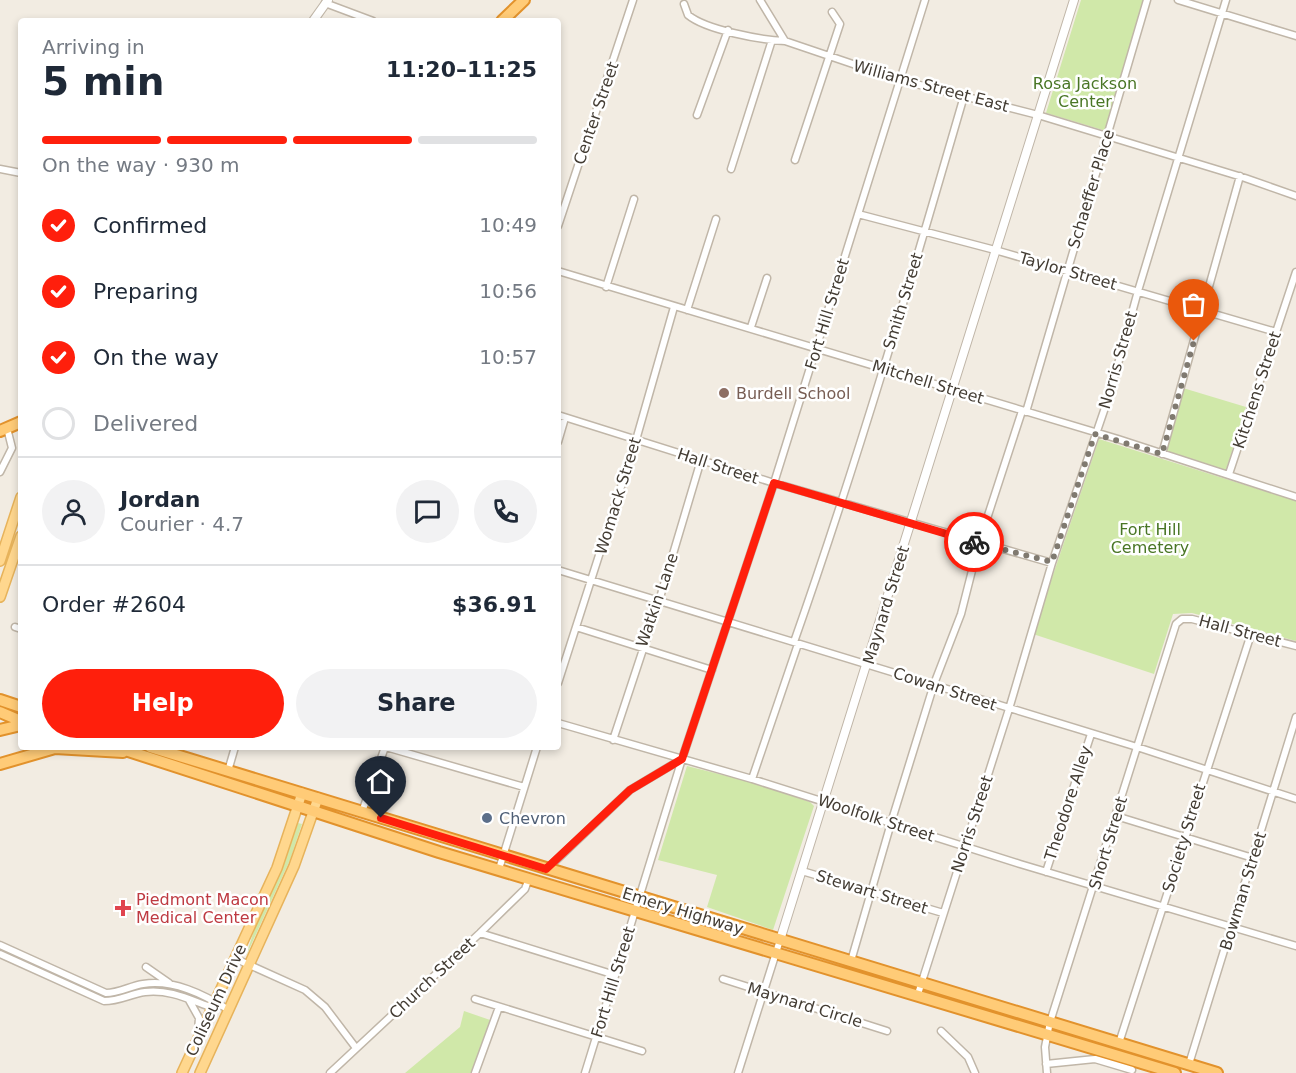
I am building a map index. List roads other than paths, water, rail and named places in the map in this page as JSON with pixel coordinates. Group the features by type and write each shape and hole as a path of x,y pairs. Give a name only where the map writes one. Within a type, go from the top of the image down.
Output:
{"highway":[{"path":"505,18 524,0"},
{"path":"3,430 18,423"},
{"path":"0,700 18,706"},
{"path":"0,712 18,720"},
{"path":"0,730 18,726"},
{"path":"0,765 49,750"},
{"path":"100,750 149,751"},
{"name":"Emery Highway","path":"149,751 302,793 640,898 918,994 1175,1073"},
{"name":"Emery Highway","path":"149,751 299,807 529,879 636,911 851,961 1217,1073"}],"main road":[{"path":"0,561 18,506"},
{"path":"0,597 18,545"},
{"name":"Coliseum Drive","path":"182,1073 277,868 302,793"},
{"name":"Coliseum Drive","path":"200,1073 294,866 318,798"}],"street":[{"name":"Center Street","path":"561,217 633,0"},
{"path":"760,0 785,41"},
{"name":"Fort Hill Street","path":"585,1073 682,759 774,483 925,0"},
{"name":"Maynard Street","path":"738,1073 1074,0"},
{"name":"Schaeffer Place","path":"851,961 870,891 934,684 961,614 979,543 1024,412 1147,0"},
{"path":"1178,0 1296,36"},
{"name":"Norris Street","path":"918,994 1009,709 1052,562 1110,393 1138,291 1226,0"},
{"path":"315,18 326,2 366,18"},
{"name":"Williams Street East","path":"684,4 690,18 729,30 785,41 900,80 1038,115 1240,176 1296,196"},
{"path":"795,160 840,24 832,12"},
{"path":"697,115 729,30"},
{"path":"732,169 772,40"},
{"name":"Smith Street","path":"752,779 883,368 964,96"},
{"path":"0,169 18,172"},
{"path":"1162,454 1240,176"},
{"path":"606,287 634,199"},
{"name":"Taylor Street","path":"858,214 1066,270 1276,332"},
{"path":"687,310 716,219"},
{"name":"Mitchell Street","path":"561,272 674,307 751,327 1229,474 1296,497"},
{"name":"Kitchens Street","path":"1229,474 1296,272"},
{"path":"751,327 767,278"},
{"name":"Womack Street","path":"561,674 636,440 674,307"},
{"name":"Hall Street","path":"561,416 911,524 1052,562"},
{"path":"561,432 565,418"},
{"path":"0,472 12,448 3,430"},
{"name":"Watkin Lane","path":"612,740 641,648 659,601 701,460"},
{"name":"Cowan Street","path":"561,571 934,684 1296,799"},
{"name":"Hall Street","path":"1184,618 1296,646"},
{"name":"Short Street","path":"1047,1073 1046,1034 1174,628 1184,618"},
{"path":"576,627 712,670"},
{"name":"Society Street","path":"1119,1043 1251,634"},
{"name":"Bowman Street","path":"1189,1064 1296,717"},
{"name":"Woolfolk Street","path":"561,724 752,779 1163,908 1296,946"},
{"name":"Theodore Alley","path":"1046,872 1091,734"},
{"path":"228,771 234,750"},
{"path":"362,812 385,750"},
{"path":"396,750 524,787"},
{"path":"499,869 536,750"},
{"path":"546,869 624,795 682,759"},
{"path":"658,776 667,775 676,779"},
{"path":"1116,816 1253,858"},
{"name":"Stewart Street","path":"802,871 943,913"},
{"name":"Church Street","path":"330,1073 480,933 525,889 529,879"},
{"path":"480,933 615,975"},
{"path":"0,945 106,993 114,993 141,984 169,984"},
{"path":"0,954 104,1001 115,1001 143,992 168,992 229,1010"},
{"path":"234,958 305,990 324,1007 356,1048"},
{"path":"146,967 169,984 213,1005"},
{"name":"Maynard Circle","path":"723,979 887,1030"},
{"path":"189,999 199,1018 197,1040"},
{"path":"475,999 642,1051"},
{"path":"475,1073 499,1007"},
{"path":"941,1031 968,1057 975,1073"},
{"path":"1046,1064 1095,1059 1132,1070"}],"place":[{"name":"Burdell School","path":"724,393"},
{"name":"Chevron","path":"487,818"},
{"name":"Piedmont Macon Medical Center","path":"123,908"}],"park label":[{"name":"Rosa Jackson Center","path":"1085,92"},
{"name":"Fort Hill Cemetery","path":"1150,538"}]}
